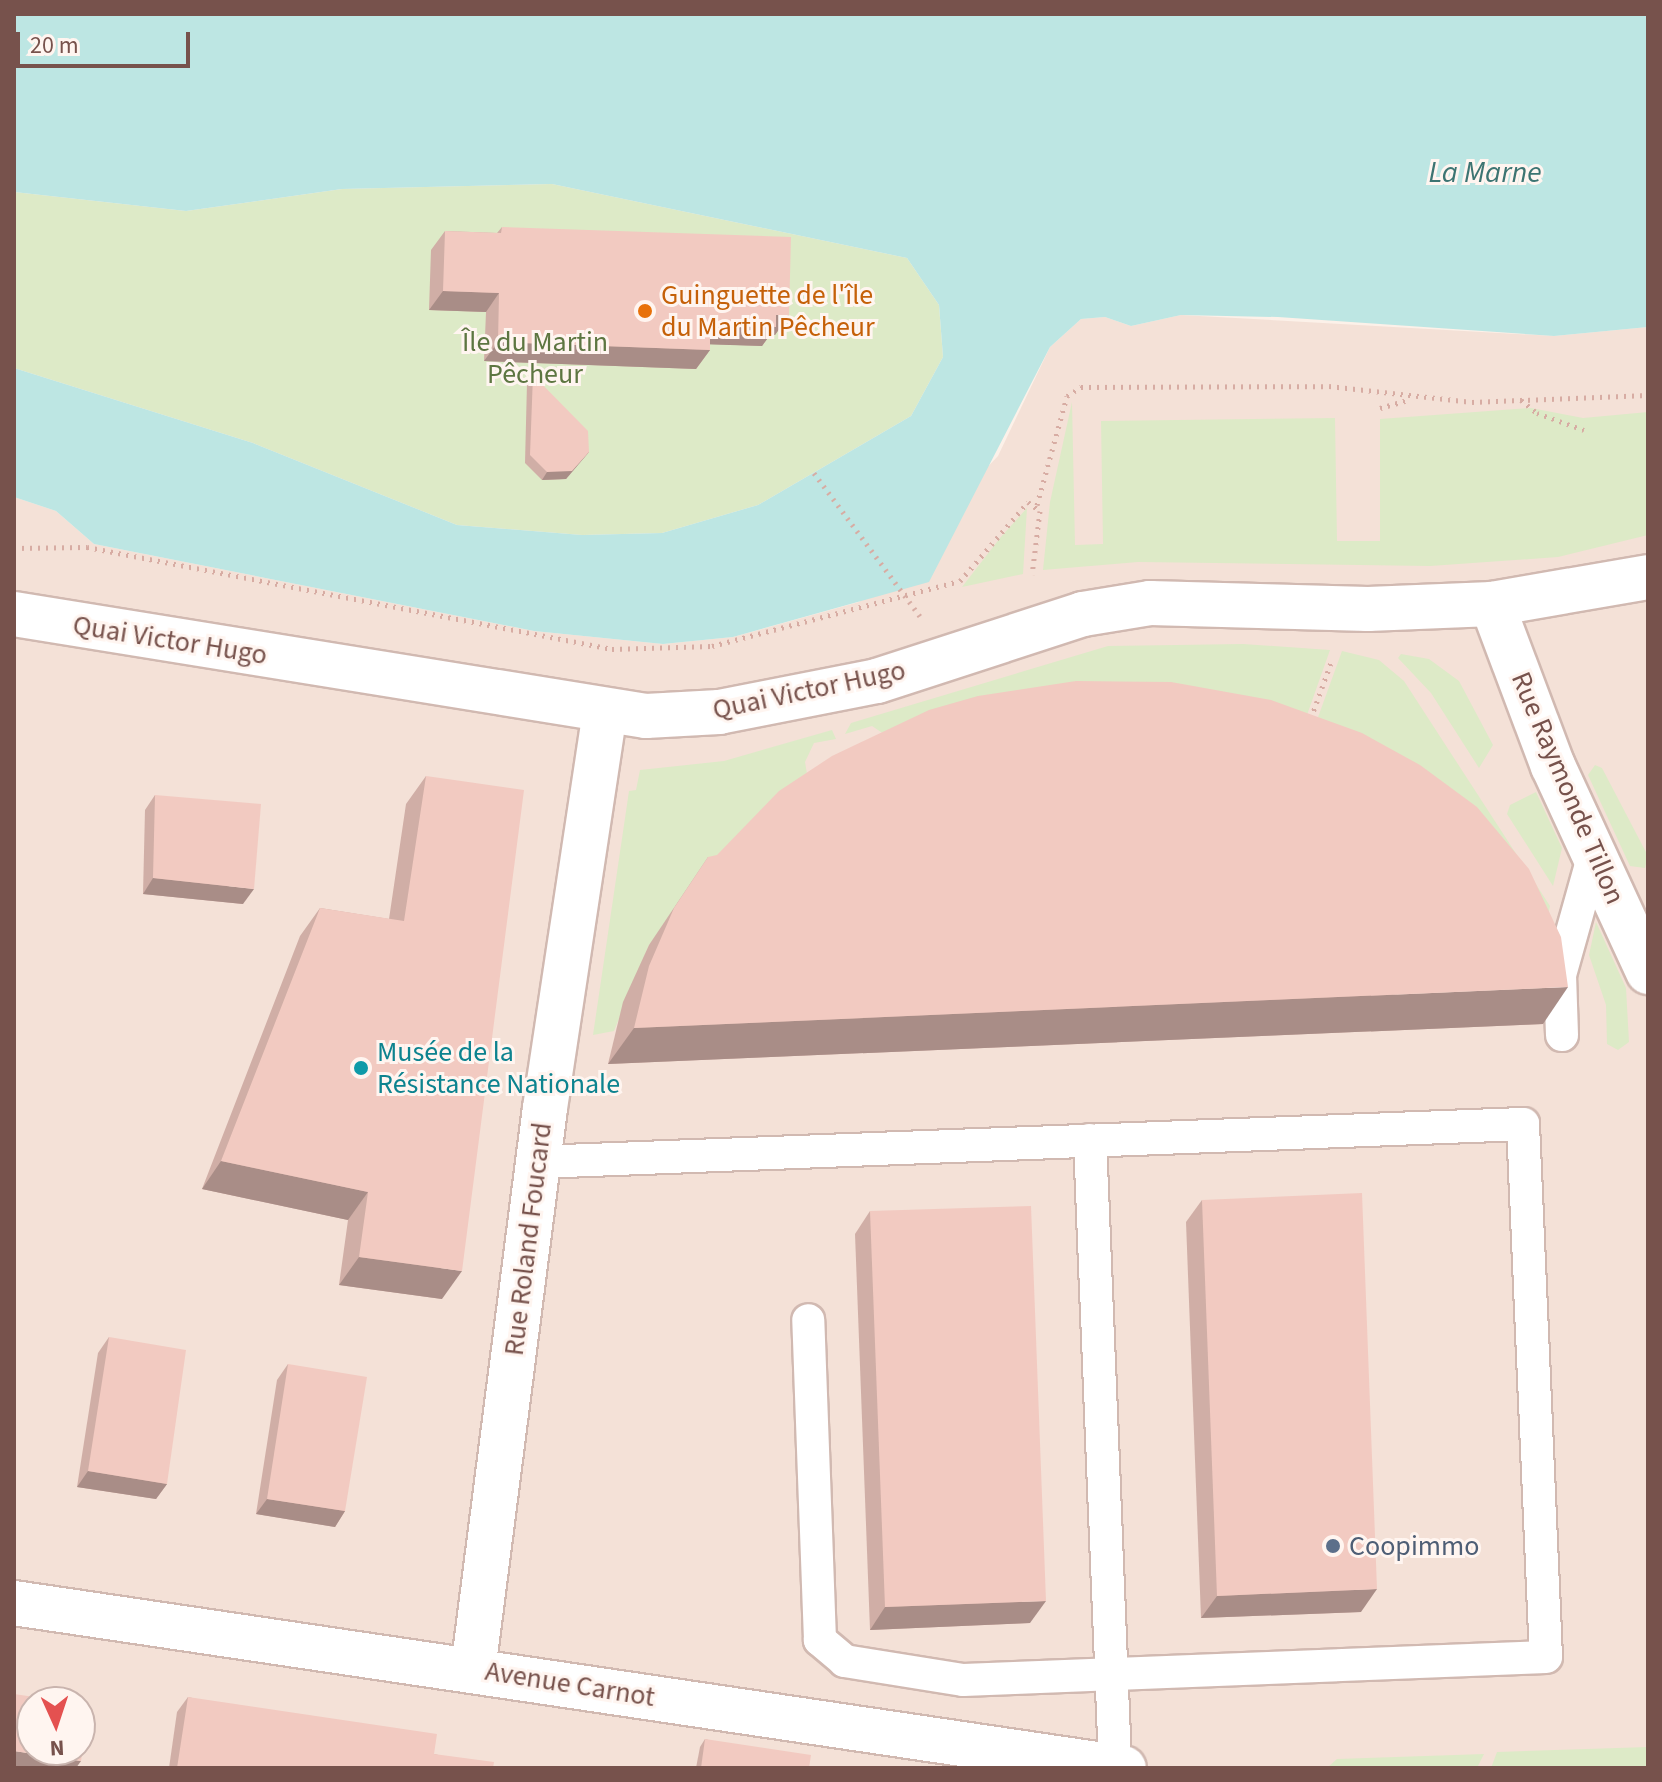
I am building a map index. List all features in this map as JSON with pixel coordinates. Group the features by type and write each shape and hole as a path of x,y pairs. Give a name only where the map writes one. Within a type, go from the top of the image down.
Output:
{"street":[{"name":"Quai Victor Hugo","path":"14,614 605,713 719,712 877,681 1083,614 1150,603 1368,609 1492,604 1648,577"},
{"name":"Rue Raymonde Tillon","path":"1492,604 1553,766 1648,972"},
{"name":"Rue Roland Foucard","path":"473,1670 538,1162 605,713"},
{"name":"Avenue Carnot","path":"14,1603 1120,1766"}],"lane":[{"path":"1562,1035 1560,975 1594,854"},
{"path":"538,1162 1523,1124 1546,1657 963,1680 845,1661 820,1640 808,1320"},
{"path":"1090,1140 1112,1676 1120,1766"}],"path":[{"path":"1030,588 1039,527 1037,505 1067,396 1081,387 1329,386 1412,399 1648,395"},
{"path":"1380,408 1412,399"},
{"path":"1520,399 1537,413 1584,430"},
{"path":"814,473 922,619"},
{"path":"14,548 87,547 572,643 668,650 767,635 960,581 1022,505 1037,505"},
{"path":"908,624 936,615"},
{"path":"1307,729 1335,653"}],"shaded area":[{"path":"1181,315 1554,336 1648,327 1648,1768 14,1768 14,497 56,511 94,544 534,631 663,644 733,637 859,602 998,456 1050,347 1081,319 1105,317 1131,326"}],"green space":[{"name":"Île du Martin Pêcheur","path":"552,184 907,258 939,305 943,357 911,416 758,505 662,533 582,535 457,525 253,443 14,368 14,192 186,211 342,189"},
{"path":"1072,402 1075,545 1103,544 1101,421 1335,418 1337,541 1380,541 1380,419 1531,408 1583,418 1648,412 1648,535 1558,557 1430,566 1138,562 1043,570 1050,502"},
{"path":"1027,508 1023,574 962,587 1000,538"},
{"path":"1243,644 1330,650 1307,715 893,740 872,726 845,734 851,723 1108,646"},
{"path":"1342,651 1379,660 1404,681 1550,906 1535,974 1317,720"},
{"path":"1401,654 1429,659 1459,681 1493,745 1479,768 1431,693 1398,658"},
{"path":"832,730 836,739 814,743 805,762 807,774 649,945 614,1031 593,1035 629,791 636,790 640,770 724,761"},
{"path":"1595,765 1602,768 1648,856 1645,868 1630,866 1588,775"},
{"path":"1536,792 1562,848 1553,886 1507,814 1510,805"},
{"path":"1596,922 1626,988 1629,1042 1618,1050 1607,1044 1606,1005 1589,955"},
{"path":"1648,1747 1648,1768 1491,1768 1497,1752"},
{"path":"1484,1754 1477,1768 1328,1767 1337,1759"}],"water":[{"name":"La Marne","path":"14,14 1648,14 1648,327 1554,336 1278,317 1181,315 1131,326 1105,317 1081,319 1050,347 929,582 733,637 663,644 534,631 94,544 56,511 14,497 14,368 253,443 457,525 582,535 662,533 758,505 911,416 943,357 939,305 907,258 552,184 342,189 186,211 14,192"}],"building":[{"path":"502,227 791,237 789,315 776,315 776,327 710,324 710,350 498,342 499,293 443,291 445,231 501,233"},
{"path":"533,375 588,431 589,452 572,471 547,472 530,455"},
{"path":"1076,681 1171,682 1271,700 1362,733 1420,765 1477,807 1529,869 1561,937 1568,987 634,1028 649,966 674,908 708,857 717,855 779,791 832,756 929,710 978,696"},
{"name":"Musée de la Résistance Nationale","path":"426,776 524,790 462,1271 359,1257 368,1192 221,1161 320,908 404,921"},
{"path":"155,795 261,804 254,889 153,878"},
{"path":"1362,1193 1377,1589 1217,1596 1202,1200"},
{"path":"1031,1206 1046,1601 885,1607 870,1211"},
{"path":"109,1337 186,1350 167,1484 88,1471"},
{"path":"288,1364 367,1377 345,1511 267,1499"},
{"path":"14,1694 16,1751 14,1751"},
{"path":"188,1697 437,1734 434,1754 494,1762 493,1768 177,1768"},
{"path":"705,1739 811,1755 809,1768 701,1768"}],"place":[{"name":"Guinguette de l'île du Martin Pêcheur","path":"645,311"},
{"name":"Musée de la Résistance Nationale","path":"361,1068"},
{"name":"Coopimmo","path":"1333,1546"}]}
